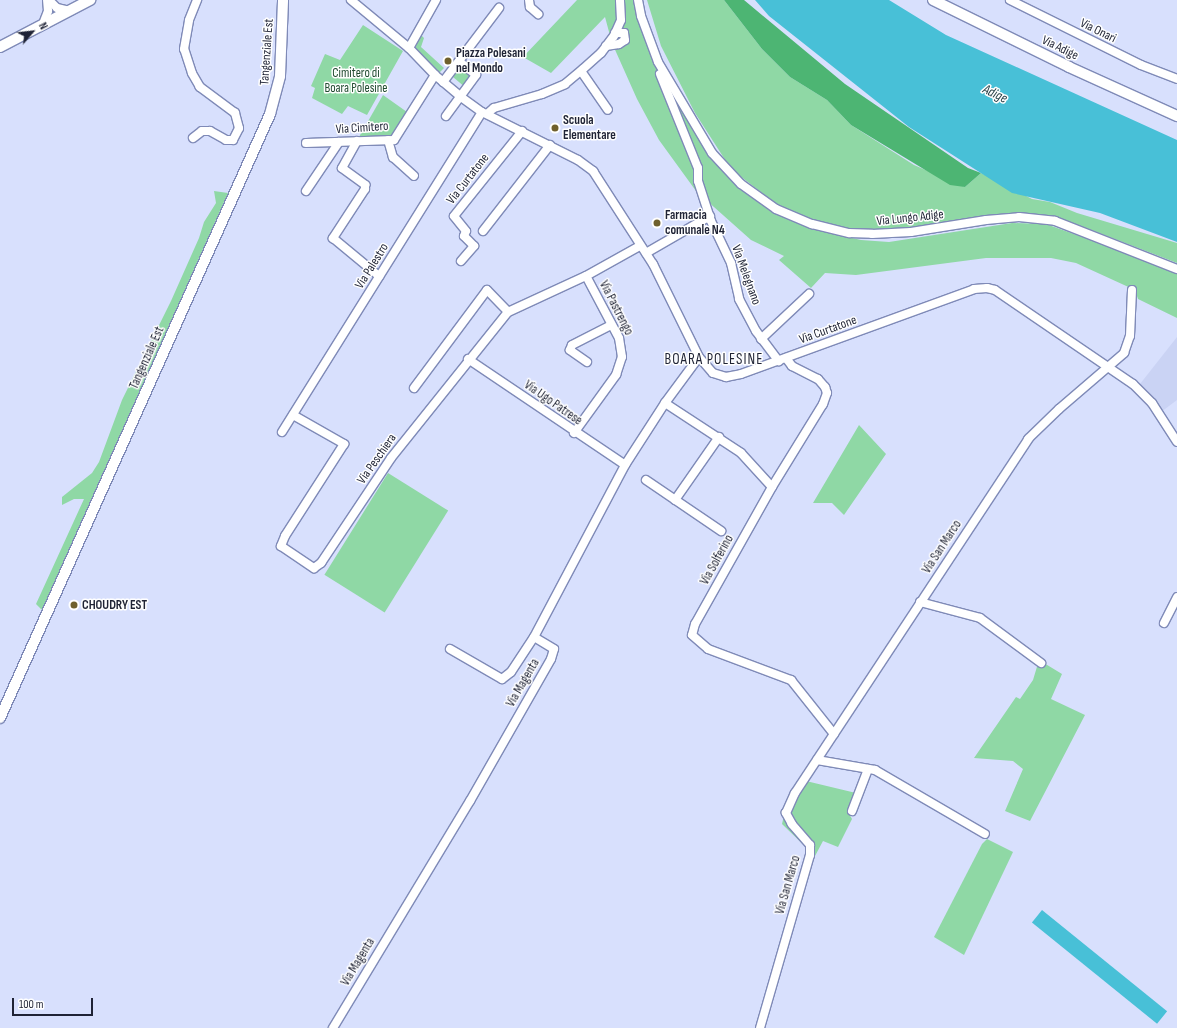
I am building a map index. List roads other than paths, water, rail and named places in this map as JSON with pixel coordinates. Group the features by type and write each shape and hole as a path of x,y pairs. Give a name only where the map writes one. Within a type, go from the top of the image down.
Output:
{"main road":[{"path":"0,47 90,0"},
{"name":"Tangenziale Est","path":"0,718 270,114 280,76 283,0"},
{"name":"Via Adige","path":"933,0 1069,67 1177,116"}],"street":[{"path":"48,0 57,8 70,11"},
{"path":"43,24 48,11 48,0"},
{"path":"193,138 202,131 210,131 226,140 233,140 239,128 235,113 200,87 192,73 184,49 189,20 197,0"},
{"name":"Via Curtatone","path":"351,0 409,48 435,75 459,96 484,113 578,160 597,176 640,246 646,253 699,357 709,370 726,377 783,359 981,288 995,290 1110,367 1141,391 1177,442"},
{"path":"409,48 436,0"},
{"path":"529,0 530,7 538,14"},
{"path":"484,113 494,108 542,94 565,84 581,71 606,46 615,33 621,20 620,0"},
{"name":"Via Lungo Adige","path":"638,0 641,16 658,62 700,135 724,169 759,199 795,218 849,233 872,234 911,232 986,220 1036,218 1055,221 1086,231 1177,269"},
{"name":"Via Onari","path":"1010,0 1134,62 1177,79"},
{"path":"443,82 499,8"},
{"path":"606,46 619,44 624,40 624,33 615,33"},
{"path":"446,116 459,96 476,75 459,61"},
{"name":"Via Melegnano","path":"658,62 660,73 698,168 698,181 710,216 731,263 739,299 761,339 783,359"},
{"path":"581,71 608,110"},
{"name":"Via Cimitero","path":"306,143 394,140 435,75"},
{"name":"Via Palestro","path":"282,432 379,276 484,113"},
{"name":"Via Curtatone","path":"461,261 474,246 464,236 466,231 454,216 522,131"},
{"path":"388,140 393,157 414,176"},
{"path":"357,141 342,168 365,185 365,189 333,238 379,276"},
{"path":"306,191 339,142"},
{"path":"484,232 550,145"},
{"path":"646,253 710,216"},
{"name":"Via Peschiera","path":"293,415 344,444 285,536 281,546 314,568 321,563 391,458 468,359 508,312 586,276 640,246"},
{"name":"Via Pastrengo","path":"574,432 620,366 621,345 586,276"},
{"path":"414,388 486,290 508,312"},
{"name":"Via San Marco","path":"760,1028 810,855 810,845 792,824 786,813 817,760 1028,439 1059,409 1110,367 1124,353 1128,343 1132,290"},
{"path":"761,339 809,294"},
{"path":"587,362 570,350 572,345 612,325"},
{"path":"450,649 502,679 511,672 534,637 625,465 665,402 699,357"},
{"name":"Via Ugo Patrese","path":"468,359 625,465"},
{"name":"Via Solferino","path":"783,359 792,366 818,379 826,387 827,393 823,404 772,487 695,624 692,635 708,649 791,680 834,734"},
{"path":"665,402 720,437 741,453 772,487"},
{"path":"675,500 720,437"},
{"path":"646,480 721,531"},
{"path":"1164,623 1177,597"},
{"path":"920,602 980,618 1041,663"},
{"name":"Via Magenta","path":"333,1028 470,801 551,659 554,648 534,637"},
{"path":"817,760 875,770 909,788 984,834"},
{"path":"852,811 868,769"}],"water":[{"name":"Adige","path":"755,0 889,0 946,35 1177,140 1177,242 1100,213 1012,193 909,127 769,16"},
{"path":"1042,910 1167,1011 1157,1024 1032,922"}],"place":[{"name":"Piazza Polesani nel Mondo","path":"448,61"},
{"name":"Scuola Elementare","path":"555,128"},
{"name":"Farmacia comunale N4","path":"657,223"},
{"name":"CHOUDRY EST","path":"74,605"}],"district":[{"name":"BOARA POLESINE","path":"714,360"}],"park label":[{"name":"Cimitero di Boara Polesine","path":"356,82"}]}
